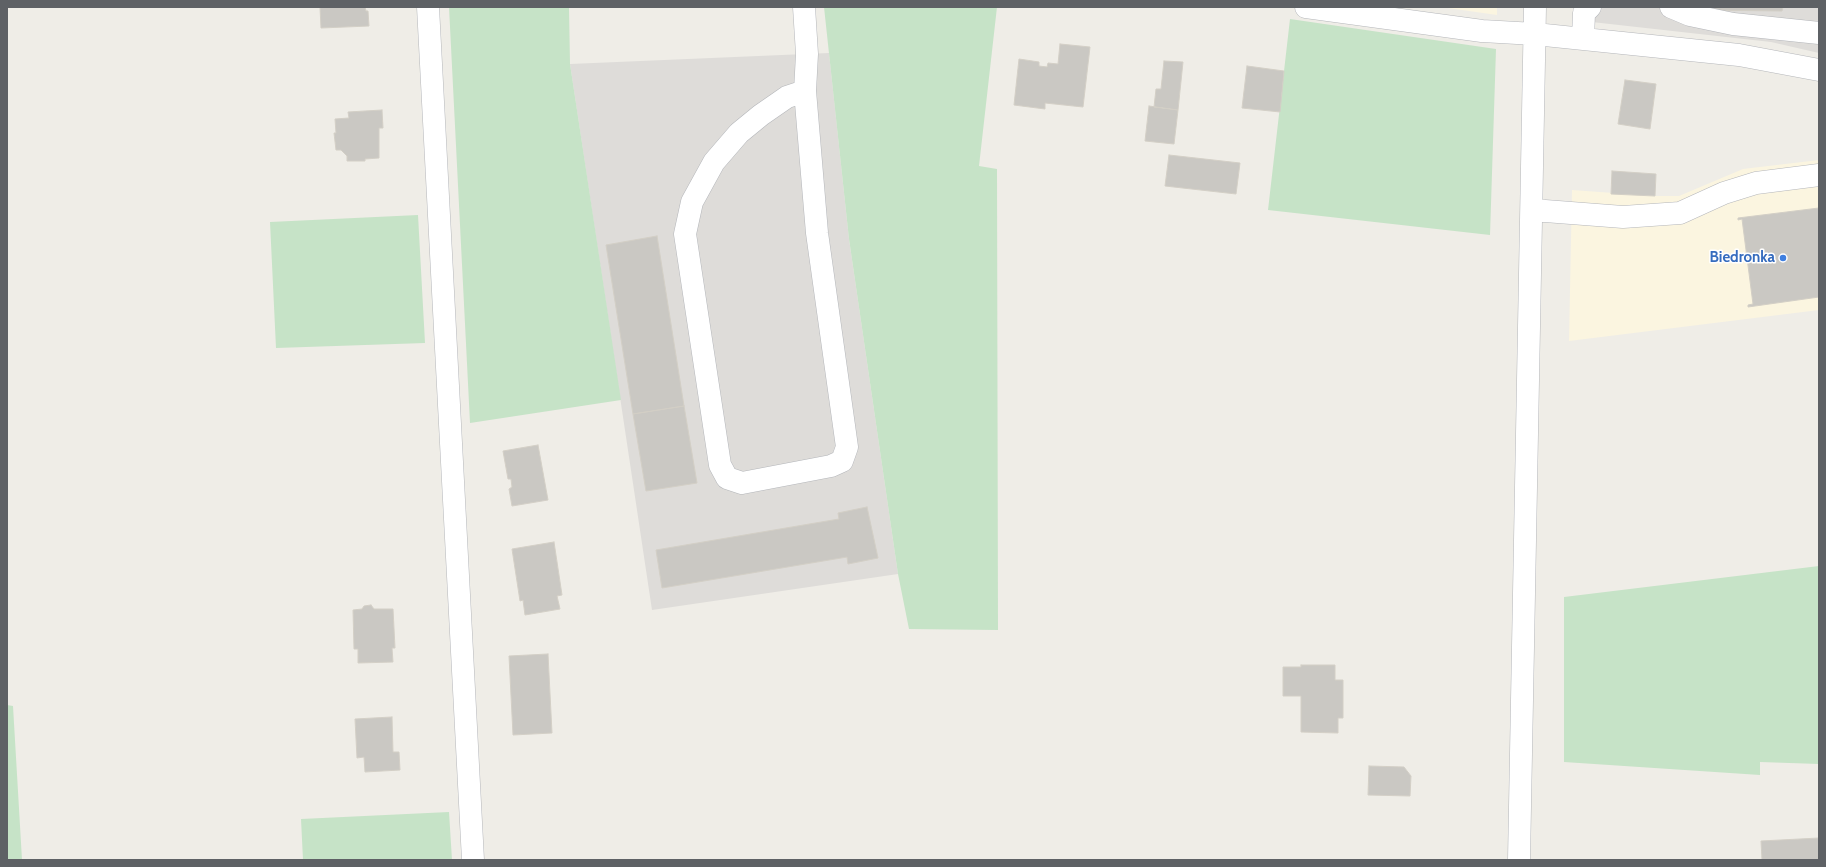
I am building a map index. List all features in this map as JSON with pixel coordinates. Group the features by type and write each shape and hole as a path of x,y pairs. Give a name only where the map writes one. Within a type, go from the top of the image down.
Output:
{"street":[{"path":"428,7 473,860"},
{"path":"804,7 807,54 805,91 817,233 847,447 842,461 831,466 742,483 727,478 720,465 685,234 692,202 714,162 739,133 761,115 787,97 805,91"},
{"path":"1306,7 1482,31 1535,34 1739,55 1819,70"},
{"path":"1519,860 1535,7"},
{"path":"1583,39 1584,13 1590,7"},
{"path":"1671,7 1690,15 1734,24 1819,33"},
{"path":"1532,210 1623,217 1680,213 1724,192 1756,183 1819,175"}],"shaded area":[{"path":"1441,7 1497,7 1497,15"},
{"path":"1574,7 1819,7 1819,53 1771,42 1574,20"},
{"path":"829,53 849,239 898,574 652,610 570,64"},
{"path":"1819,160 1819,310 1569,341 1572,190 1655,196 1679,196 1743,169"}],"green space":[{"path":"449,7 569,7 570,64 621,400 470,423"},
{"path":"824,7 997,7 979,166 997,169 998,630 909,629 898,574 849,239"},
{"path":"1290,19 1496,49 1490,235 1268,210"},
{"path":"418,215 425,343 276,348 270,222"},
{"path":"1819,566 1819,764 1760,762 1760,775 1564,762 1564,597"},
{"path":"7,705 13,706 22,860 7,860"},
{"path":"449,812 452,860 303,860 301,819"}],"building":[{"path":"320,7 365,7 366,11 368,11 369,26 321,28"},
{"path":"1700,7 1783,7 1782,11 1700,10"},
{"path":"1060,44 1090,47 1083,107 1045,103 1045,109 1014,105 1019,59 1039,62 1039,66 1047,67 1048,63 1058,64"},
{"path":"1164,61 1183,62 1178,110 1154,107 1156,89 1161,89"},
{"path":"1247,66 1284,71 1280,112 1242,108"},
{"path":"1625,80 1656,84 1650,129 1618,124"},
{"path":"1149,106 1178,110 1174,144 1145,141"},
{"path":"382,110 383,128 379,128 379,158 365,159 365,161 347,161 347,156 341,150 336,150 334,133 336,133 335,119 349,118 348,112"},
{"path":"1169,155 1240,163 1236,194 1165,186"},
{"path":"1612,171 1656,174 1655,196 1611,194"},
{"name":"Biedronka","path":"1819,208 1819,297 1748,307 1748,305 1753,304 1742,219 1738,220 1738,218"},
{"path":"657,236 684,406 633,414 606,245"},
{"path":"684,406 697,483 646,491 633,414"},
{"path":"538,445 548,500 512,506 509,489 512,487 511,479 508,479 503,451"},
{"path":"867,507 878,558 848,564 847,557 662,588 656,550 839,519 838,513"},
{"path":"554,542 562,595 557,596 560,609 525,615 523,600 520,601 512,549"},
{"path":"371,605 374,609 393,609 395,648 392,648 393,662 358,663 358,649 354,649 353,610 362,609 364,606"},
{"path":"548,654 552,733 513,735 509,656"},
{"path":"1301,665 1335,665 1335,680 1343,680 1343,718 1338,718 1338,733 1301,732 1301,696 1283,696 1283,667 1301,667"},
{"path":"392,717 393,752 399,752 400,770 365,772 364,757 357,758 355,719"},
{"path":"1369,766 1404,767 1411,776 1410,796 1368,795"},
{"path":"1819,838 1819,860 1762,860 1761,841"}],"place":[{"name":"Biedronka","path":"1783,258"}]}
